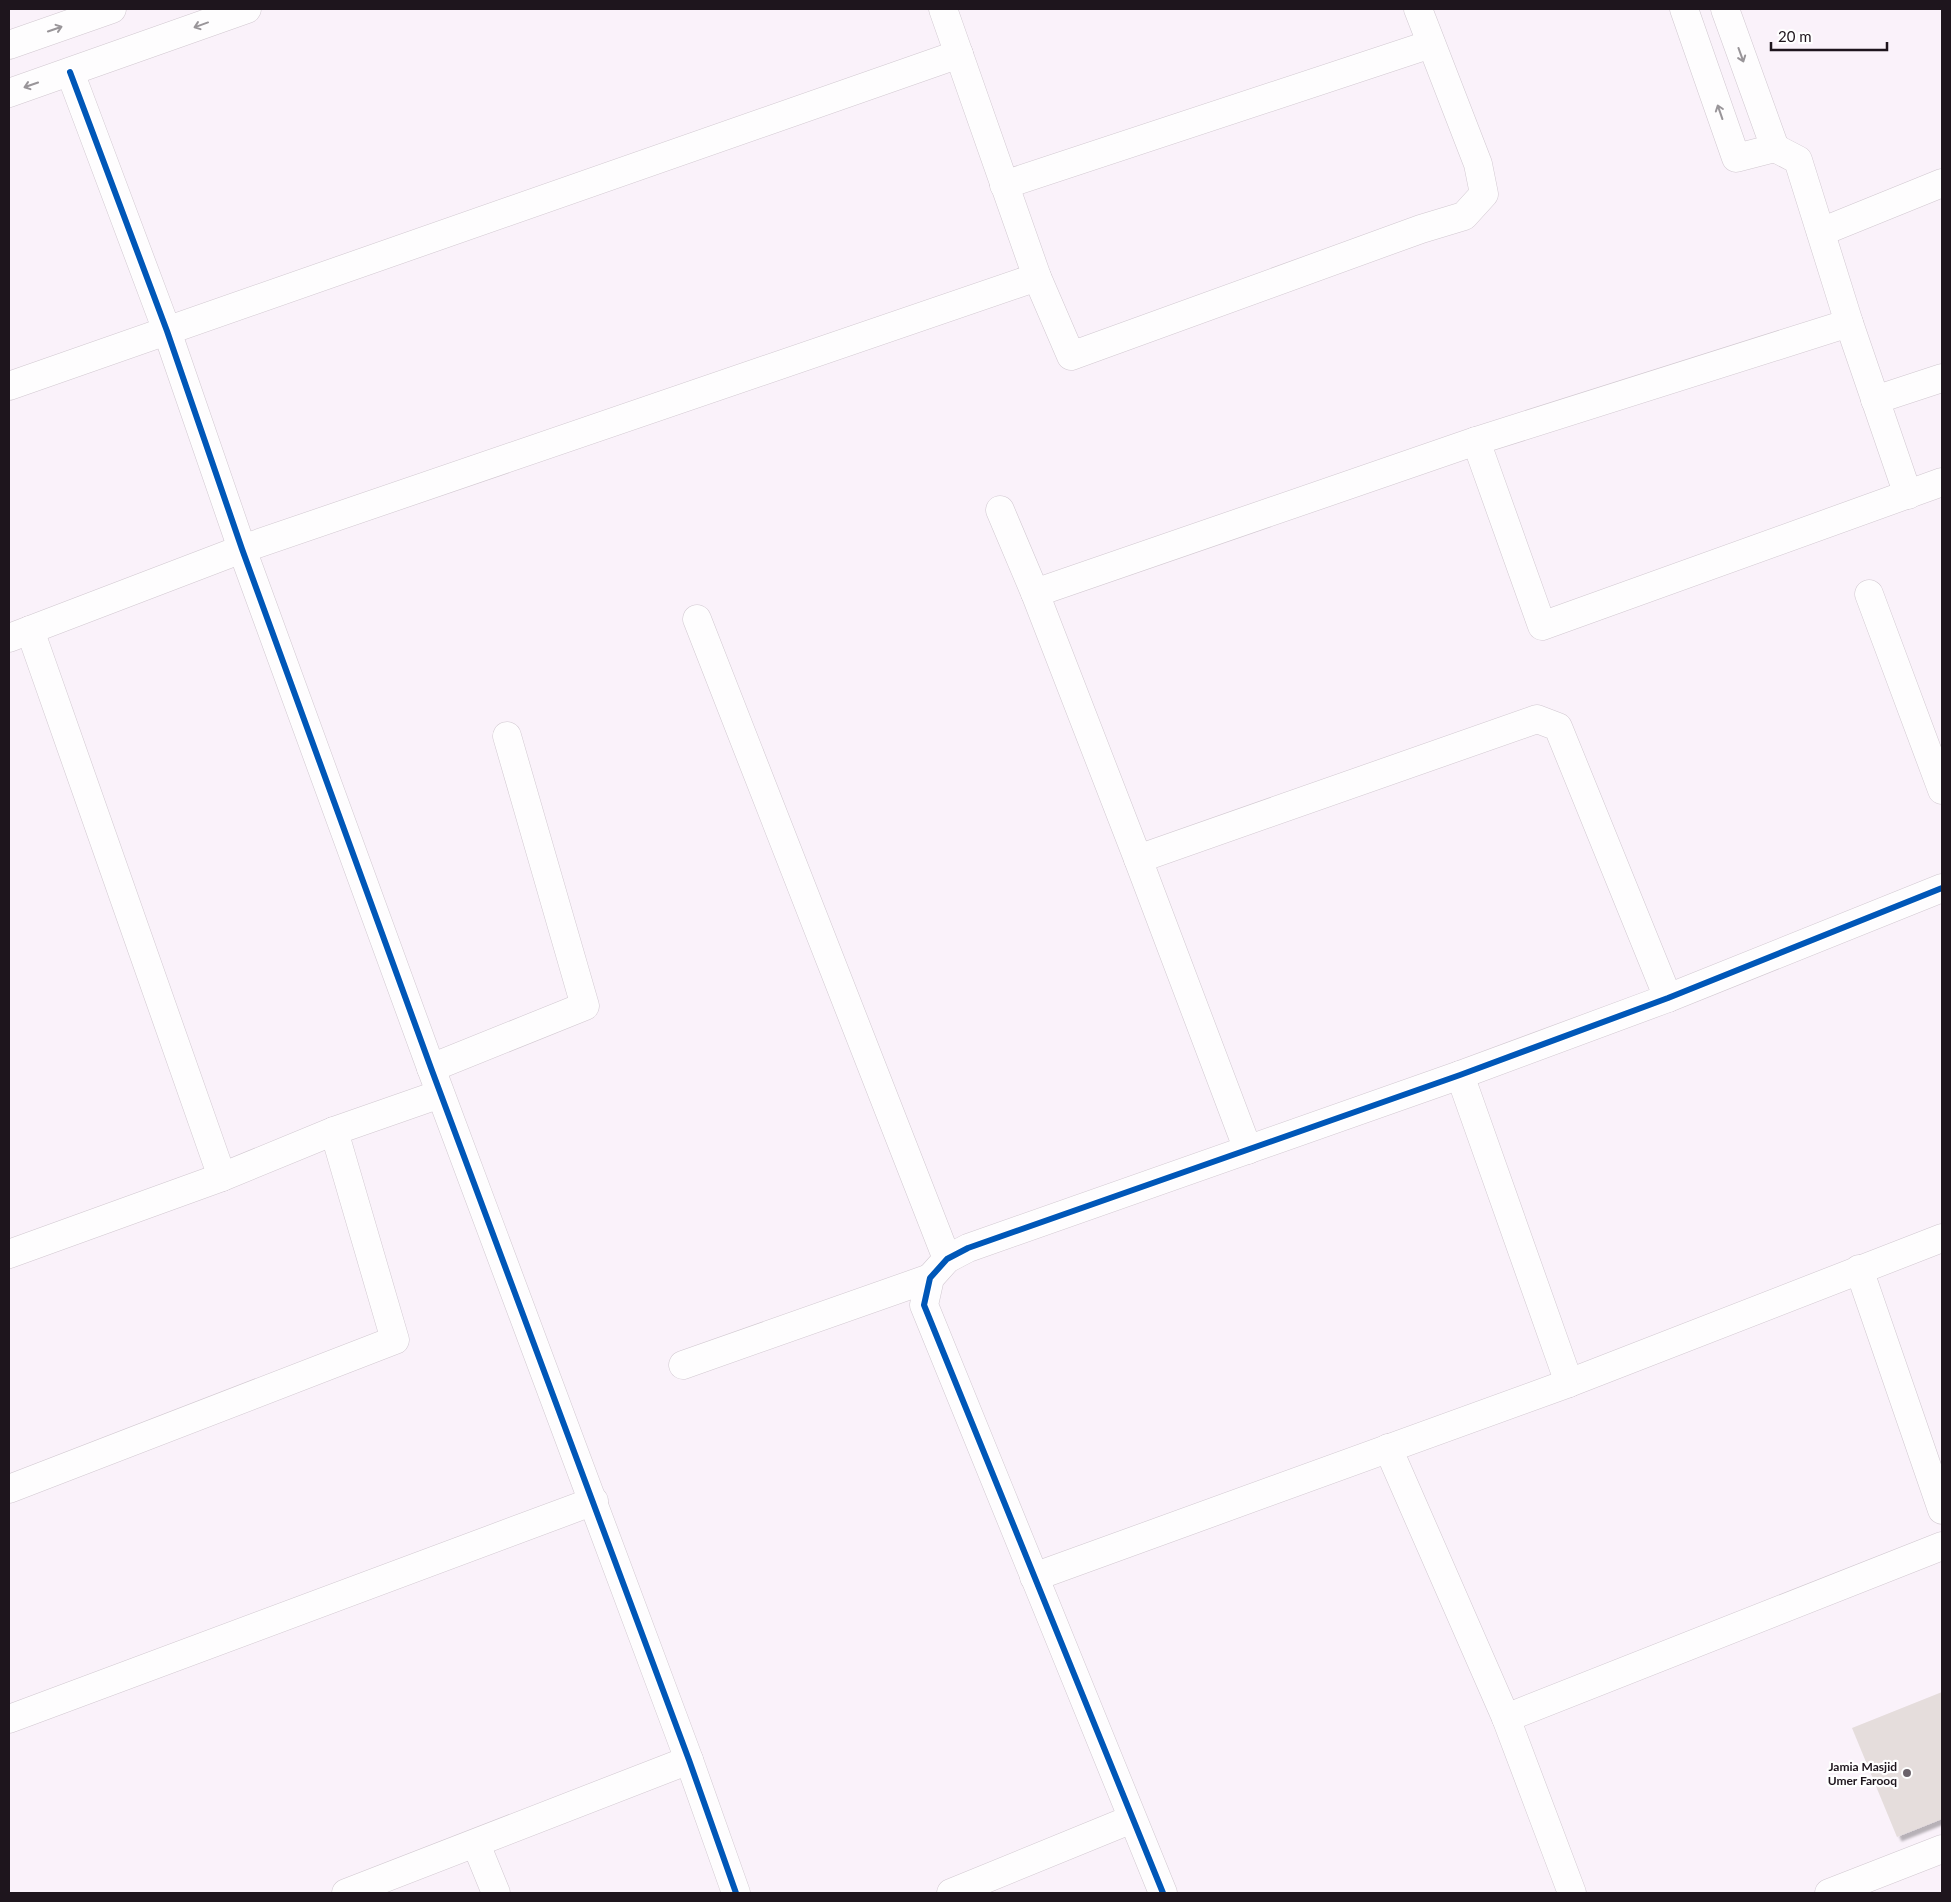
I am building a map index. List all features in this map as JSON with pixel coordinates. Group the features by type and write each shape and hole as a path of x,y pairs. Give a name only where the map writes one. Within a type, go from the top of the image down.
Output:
{"street":[{"path":"9,45 112,9"},
{"path":"9,92 247,9"},
{"path":"943,9 1037,277 1071,356 1421,229 1464,216 1484,194 1478,164 1418,9"},
{"path":"1684,9 1736,158 1774,148 1798,160 1849,323 1908,495"},
{"path":"1725,9 1774,148"},
{"path":"1004,185 1431,44"},
{"path":"9,386 959,54"},
{"path":"70,72 167,331 242,549 430,1068 594,1501 690,1760 736,1893"},
{"path":"1821,232 1942,183"},
{"path":"222,1177 19,634 242,549 1037,277"},
{"path":"1035,593 1476,441 1849,323"},
{"path":"1876,400 1942,378"},
{"path":"1476,441 1542,626 1942,482"},
{"path":"1000,510 1035,593 1248,1150"},
{"path":"1869,594 1942,790"},
{"path":"697,619 938,1269 924,1305 1163,1893"},
{"path":"1138,859 1537,719 1558,727 1668,998"},
{"path":"430,1068 585,1006 506,736"},
{"path":"683,1366 938,1269 968,1248 1460,1075 1668,998 1942,888"},
{"path":"1460,1075 1569,1383"},
{"path":"9,1254 222,1177 334,1131 440,1094"},
{"path":"9,1488 395,1340 334,1131"},
{"path":"1034,1577 1569,1383 1942,1238"},
{"path":"1859,1269 1942,1510"},
{"path":"1388,1448 1506,1718 1572,1893"},
{"path":"9,1719 594,1501"},
{"path":"1506,1718 1942,1546"},
{"path":"346,1893 690,1760"},
{"path":"951,1893 1132,1819"},
{"path":"476,1844 496,1893"},
{"path":"1829,1893 1942,1849"}],"building":[{"name":"Jamia Masjid Umer Farooq","path":"1942,1692 1942,1819 1897,1837 1852,1728"}],"cycle path":[{"path":"70,72 167,331 242,549 431,1068 689,1760 736,1893"},
{"path":"1163,1893 924,1305 930,1278 947,1259 968,1248 1460,1075 1668,998 1942,888"}],"place":[{"name":"Jamia Masjid Umer Farooq","path":"1907,1773"}]}
